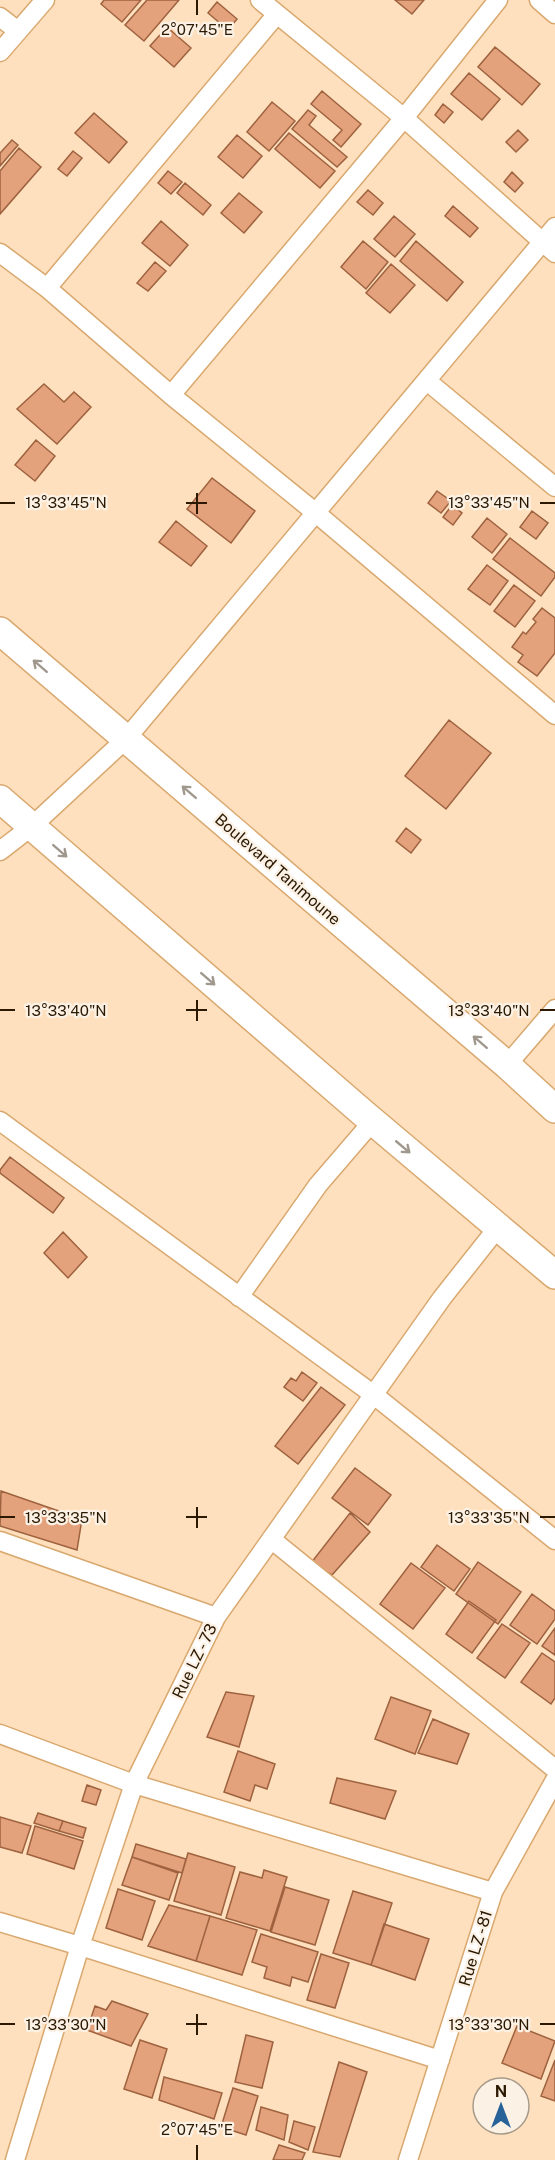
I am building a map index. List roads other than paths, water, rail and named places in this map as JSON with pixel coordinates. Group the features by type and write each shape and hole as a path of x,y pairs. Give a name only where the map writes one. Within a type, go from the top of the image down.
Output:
{"main road":[{"name":"Boulevard Tanimoune","path":"0,631 507,1065 555,1109"},
{"path":"0,799 555,1275"}],"street":[{"path":"0,52 45,0"},
{"path":"260,0 404,118 549,247"},
{"path":"171,395 404,118 498,0"},
{"path":"539,0 555,14"},
{"path":"47,288 277,14"},
{"path":"0,17 18,32"},
{"path":"0,851 31,827 126,739 427,381 549,247 555,227"},
{"path":"0,253 47,288 171,395 316,513 555,716"},
{"path":"427,381 555,487"},
{"path":"507,1065 555,1009"},
{"path":"0,1121 374,1395 555,1540"},
{"path":"239,1297 318,1185 373,1121"},
{"name":"Rue LZ - 73","path":"15,2160 80,1946 135,1784 216,1617 442,1298 499,1226"},
{"path":"271,1539 555,1769"},
{"path":"0,1541 216,1617"},
{"path":"0,1734 135,1784 493,1892"},
{"name":"Rue LZ - 81","path":"408,2160 493,1892 555,1780"},
{"path":"0,1922 440,2060"}]}
